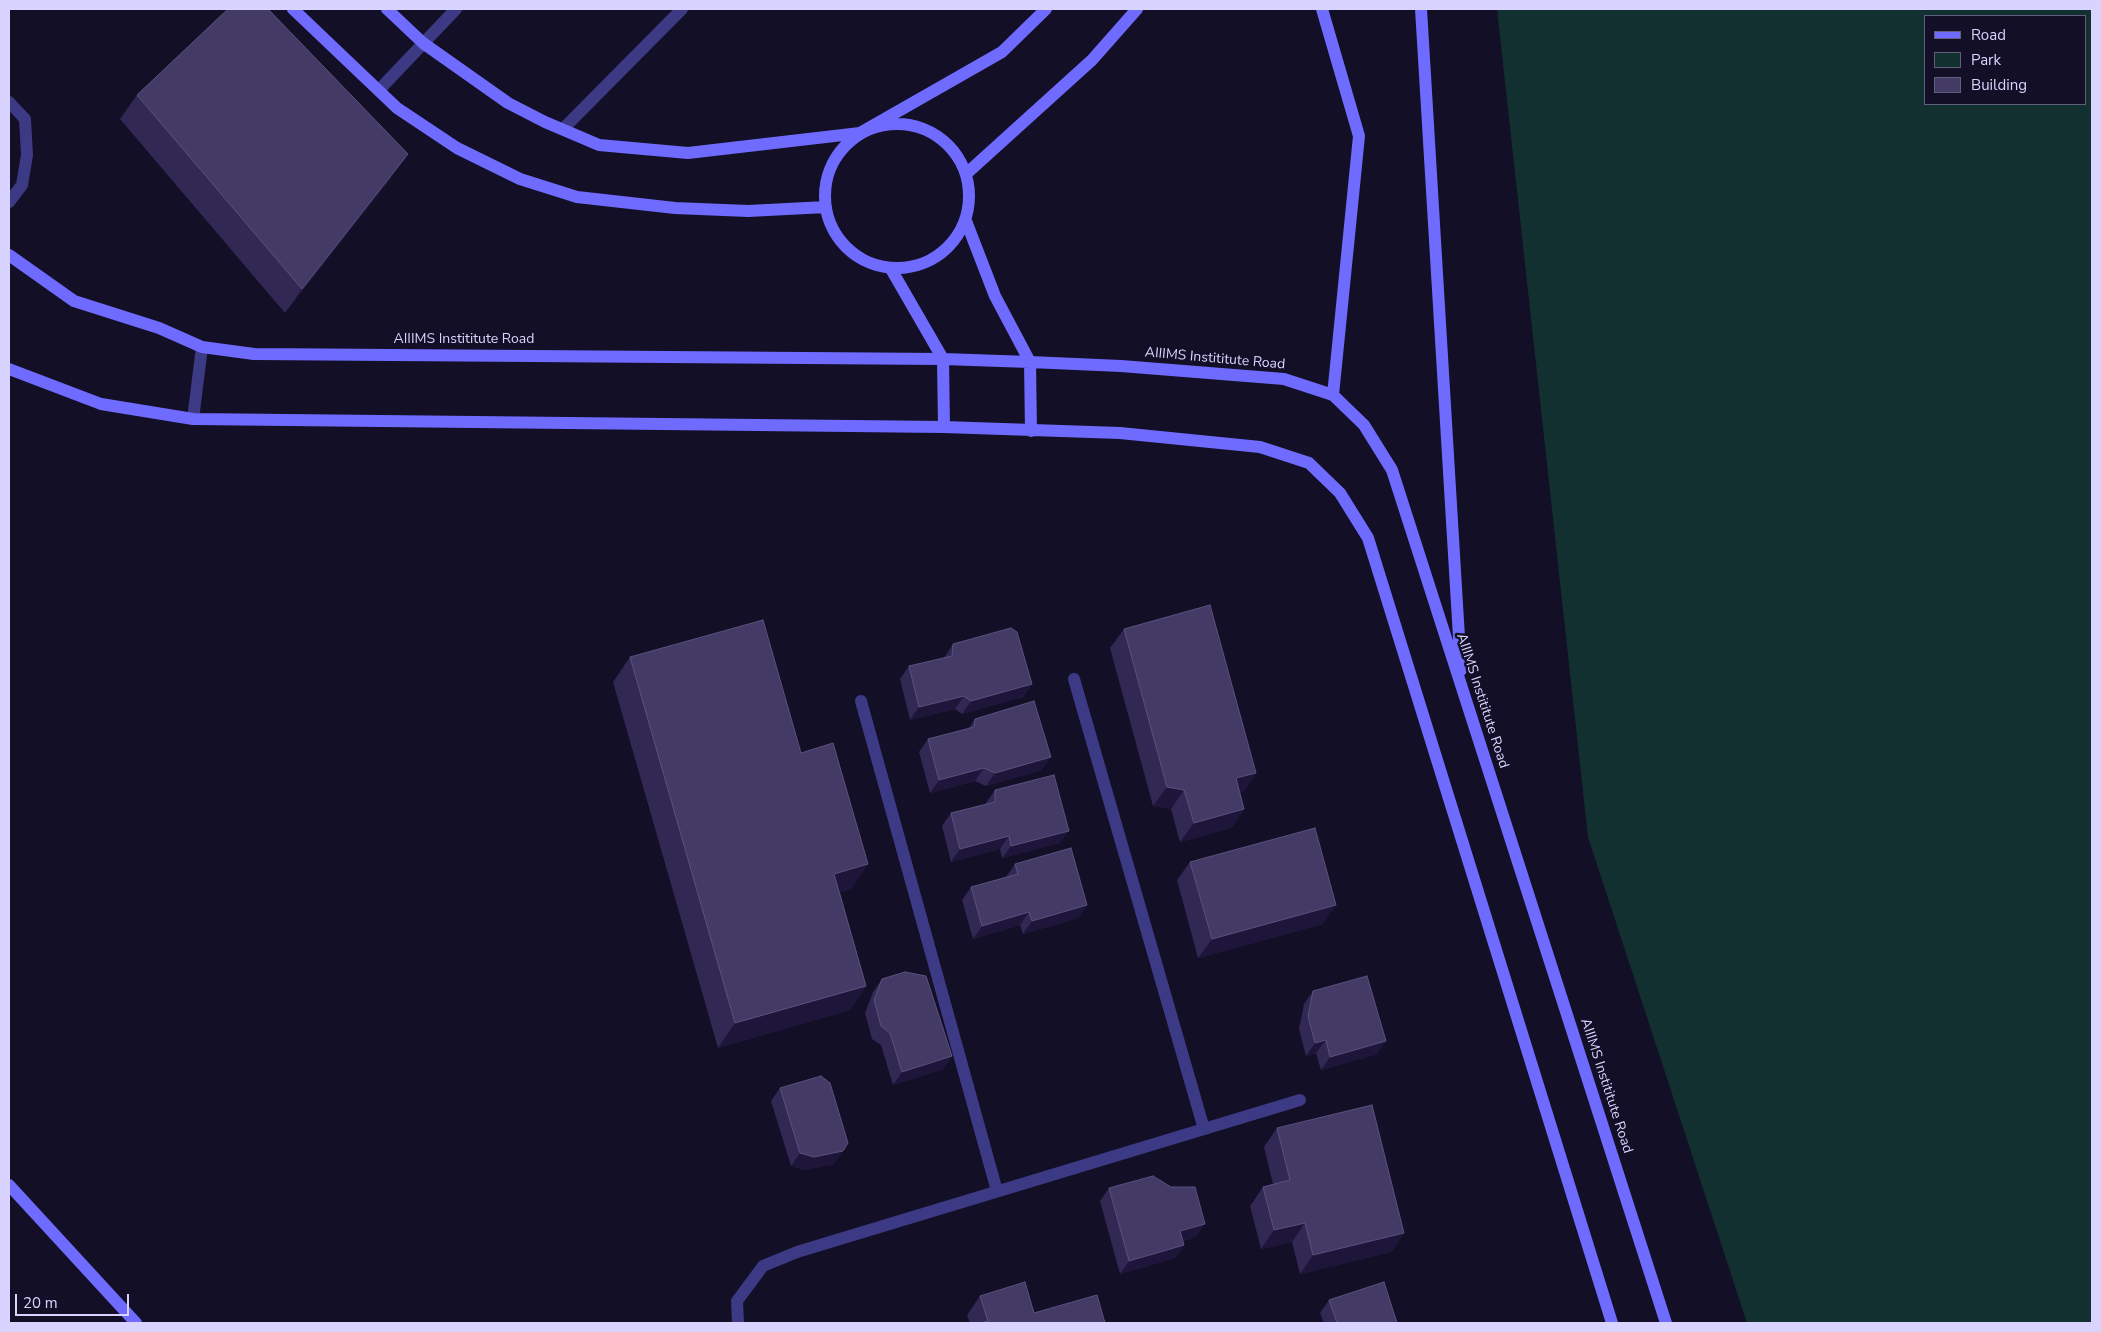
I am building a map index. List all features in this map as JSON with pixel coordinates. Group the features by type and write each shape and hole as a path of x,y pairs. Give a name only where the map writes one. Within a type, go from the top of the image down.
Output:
{"street":[{"path":"293,9 397,108 457,148 520,179 577,197 675,208 748,211 826,207"},
{"path":"387,9 424,42 508,103 599,144 688,153 860,132 893,124 917,127 938,137 955,153 966,174 970,198 966,221 954,242 936,258 914,267 891,269 868,263 848,250 834,230 826,207 826,184 834,161 860,132 1002,52 1046,9"},
{"path":"379,90 456,9"},
{"path":"563,129 682,9"},
{"path":"966,174 1092,60 1137,9"},
{"path":"1322,9 1359,136 1333,395"},
{"path":"1421,9 1462,689"},
{"path":"9,102 25,119 27,155 22,185 9,202"},
{"path":"966,221 995,296 1030,362 1031,430"},
{"name":"AIIIMS Instititute Road","path":"9,255 74,302 159,328 202,347 254,354 943,359 1030,362 1121,366 1284,379 1333,395 1364,425 1392,470 1666,1323"},
{"path":"891,269 943,359 944,428"},
{"path":"193,419 202,347"},
{"path":"9,369 101,404 193,419 944,428 1120,433 1260,447 1309,463 1340,492 1368,538 1612,1323"},
{"path":"1074,679 1204,1129"},
{"path":"861,701 997,1191"},
{"path":"738,1323 737,1301 763,1266 798,1252 1300,1100"},
{"path":"9,1185 136,1323"}],"green space":[{"path":"1497,9 2092,9 2092,1323 1747,1323 1588,837"}],"building":[{"path":"228,9 268,9 408,154 302,289 137,95"},
{"path":"1210,605 1256,773 1236,778 1244,809 1194,823 1184,790 1167,787 1124,629"},
{"path":"763,620 801,753 833,743 868,864 834,874 866,986 735,1023 630,657"},
{"path":"1011,628 1017,632 1032,684 971,701 964,696 919,707 909,666 952,656 953,644"},
{"path":"1034,701 1051,757 995,773 984,768 939,780 928,739 974,727 975,719"},
{"path":"1054,775 1069,831 1011,846 1009,836 960,849 951,813 995,802 995,790"},
{"path":"1315,828 1336,905 1212,939 1190,862"},
{"path":"1071,848 1087,905 1032,921 1029,912 982,926 971,887 1018,874 1015,864"},
{"path":"905,972 926,976 952,1056 902,1072 890,1033 881,1026 874,1000 882,979"},
{"path":"1367,976 1386,1041 1330,1057 1326,1040 1315,1043 1308,1016 1313,991"},
{"path":"821,1076 830,1083 848,1143 843,1151 814,1157 800,1153 780,1088"},
{"path":"1372,1105 1404,1233 1313,1255 1305,1223 1274,1230 1263,1187 1290,1180 1277,1128"},
{"path":"1153,1176 1171,1187 1195,1187 1205,1224 1180,1231 1184,1245 1129,1261 1109,1188"},
{"path":"1025,1282 1034,1313 1097,1295 1105,1323 981,1323 988,1321 980,1296"},
{"path":"1384,1282 1397,1323 1337,1323 1329,1300"}]}
